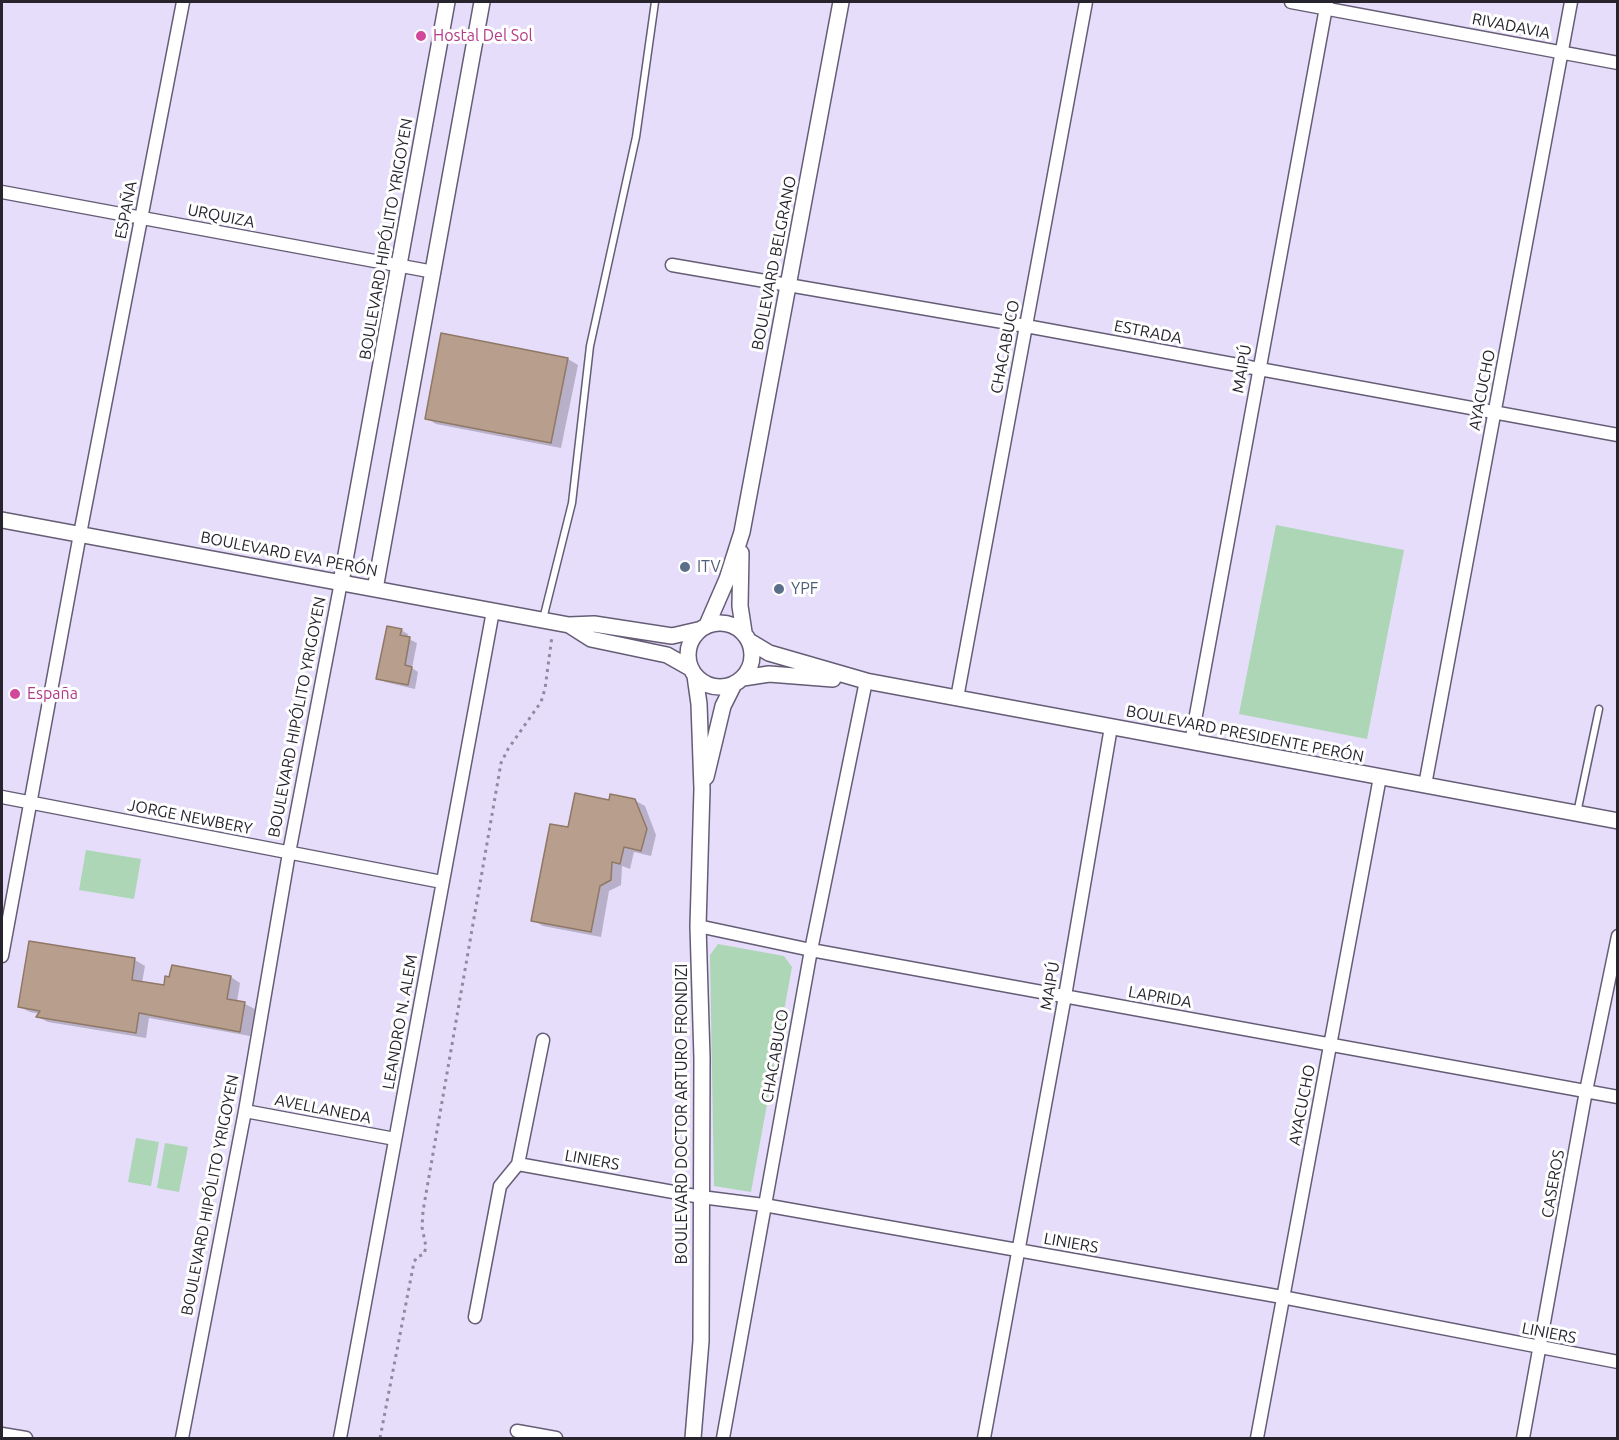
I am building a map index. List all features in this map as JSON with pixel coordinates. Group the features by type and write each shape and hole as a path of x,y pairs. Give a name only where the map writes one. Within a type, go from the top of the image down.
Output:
{"street":[{"name":"ESPAÑA","path":"2,956 80,534 183,2"},
{"name":"BOULEVARD HIPÓLITO YRIGOYEN","path":"182,1438 245,1111 289,853 447,2"},
{"path":"375,589 482,2"},
{"name":"BOULEVARD BELGRANO","path":"702,628 727,579 742,532 841,2"},
{"name":"CHACABUCO","path":"957,698 1086,2"},
{"name":"RIVADAVIA","path":"1291,2 1326,5 1617,63"},
{"name":"AYACUCHO","path":"1425,785 1571,2"},
{"name":"MAIPÚ","path":"1191,742 1326,5"},
{"name":"URQUIZA","path":"2,192 434,272"},
{"name":"ESTRADA","path":"672,265 1026,326 1617,435"},
{"name":"BOULEVARD EVA PERÓN","path":"2,520 555,622"},
{"name":"BOULEVARD BELGRANO","path":"742,532 740,606 746,636"},
{"name":"LEANDRO N. ALEM","path":"340,1438 493,611"},
{"name":"BOULEVARD PRESIDENTE PERÓN","path":"555,622 594,624 672,636 717,622 727,623 769,653 866,681 1617,821"},
{"name":"BOULEVARD PRESIDENTE PERÓN","path":"555,622 591,639 667,655 692,672 703,683 713,687 723,687 769,674 866,681"},
{"path":"692,672 687,658 688,648 702,628"},
{"path":"738,681 749,669 752,659 746,636"},
{"name":"BOULEVARD DOCTOR ARTURO FRONDIZI","path":"692,672 699,704 702,789 698,926 702,1058 701,1341 693,1438"},
{"name":"BOULEVARD DOCTOR ARTURO FRONDIZI","path":"702,789 723,706 738,681"},
{"name":"CHACABUCO","path":"723,1438 811,950 866,681"},
{"name":"MAIPÚ","path":"984,1438 1065,996 1111,727"},
{"name":"AYACUCHO","path":"1257,1438 1380,777"},
{"name":"JORGE NEWBERY","path":"2,797 442,882"},
{"name":"LAPRIDA","path":"698,926 811,950 1617,1097"},
{"name":"CASEROS","path":"1523,1438 1586,1091 1617,936"},
{"path":"475,1317 501,1186 518,1164 543,1040"},
{"name":"AVELLANEDA","path":"245,1111 395,1139"},
{"name":"LINIERS","path":"518,1164 1282,1297 1617,1362"},
{"path":"517,1431 556,1438"},
{"path":"2,1434 26,1438"}],"lane":[{"path":"555,622 572,503 590,346 636,136 656,2"},
{"path":"1577,814 1599,709"}],"path":[{"path":"380,1438 414,1263 417,1257 424,1254 426,1247 422,1227 423,1211 501,763 508,749 541,702 555,622"}],"green space":[{"path":"1276,525 1404,550 1367,739 1239,714"},
{"path":"86,850 141,859 134,899 79,890"},
{"path":"718,944 784,956 792,967 751,1192 714,1186 710,955"},
{"path":"136,1138 159,1142 151,1186 128,1182"},
{"path":"165,1143 188,1147 179,1192 157,1188"}],"building":[{"path":"441,333 568,358 551,443 425,419"},
{"path":"387,626 402,629 400,635 410,637 405,665 412,667 408,685 376,679"},
{"path":"575,793 609,800 610,794 635,799 647,829 641,851 624,847 620,864 612,862 611,880 600,886 591,932 531,921 550,824 568,827"},
{"path":"29,941 135,958 132,980 164,985 165,976 169,977 172,965 231,976 227,999 245,1002 240,1032 139,1013 136,1033 36,1017 40,1011 18,1007"}],"place":[{"name":"Hostal Del Sol","path":"421,36"},
{"name":"ITV","path":"685,567"},
{"name":"YPF","path":"779,589"},
{"name":"España","path":"15,694"}]}
